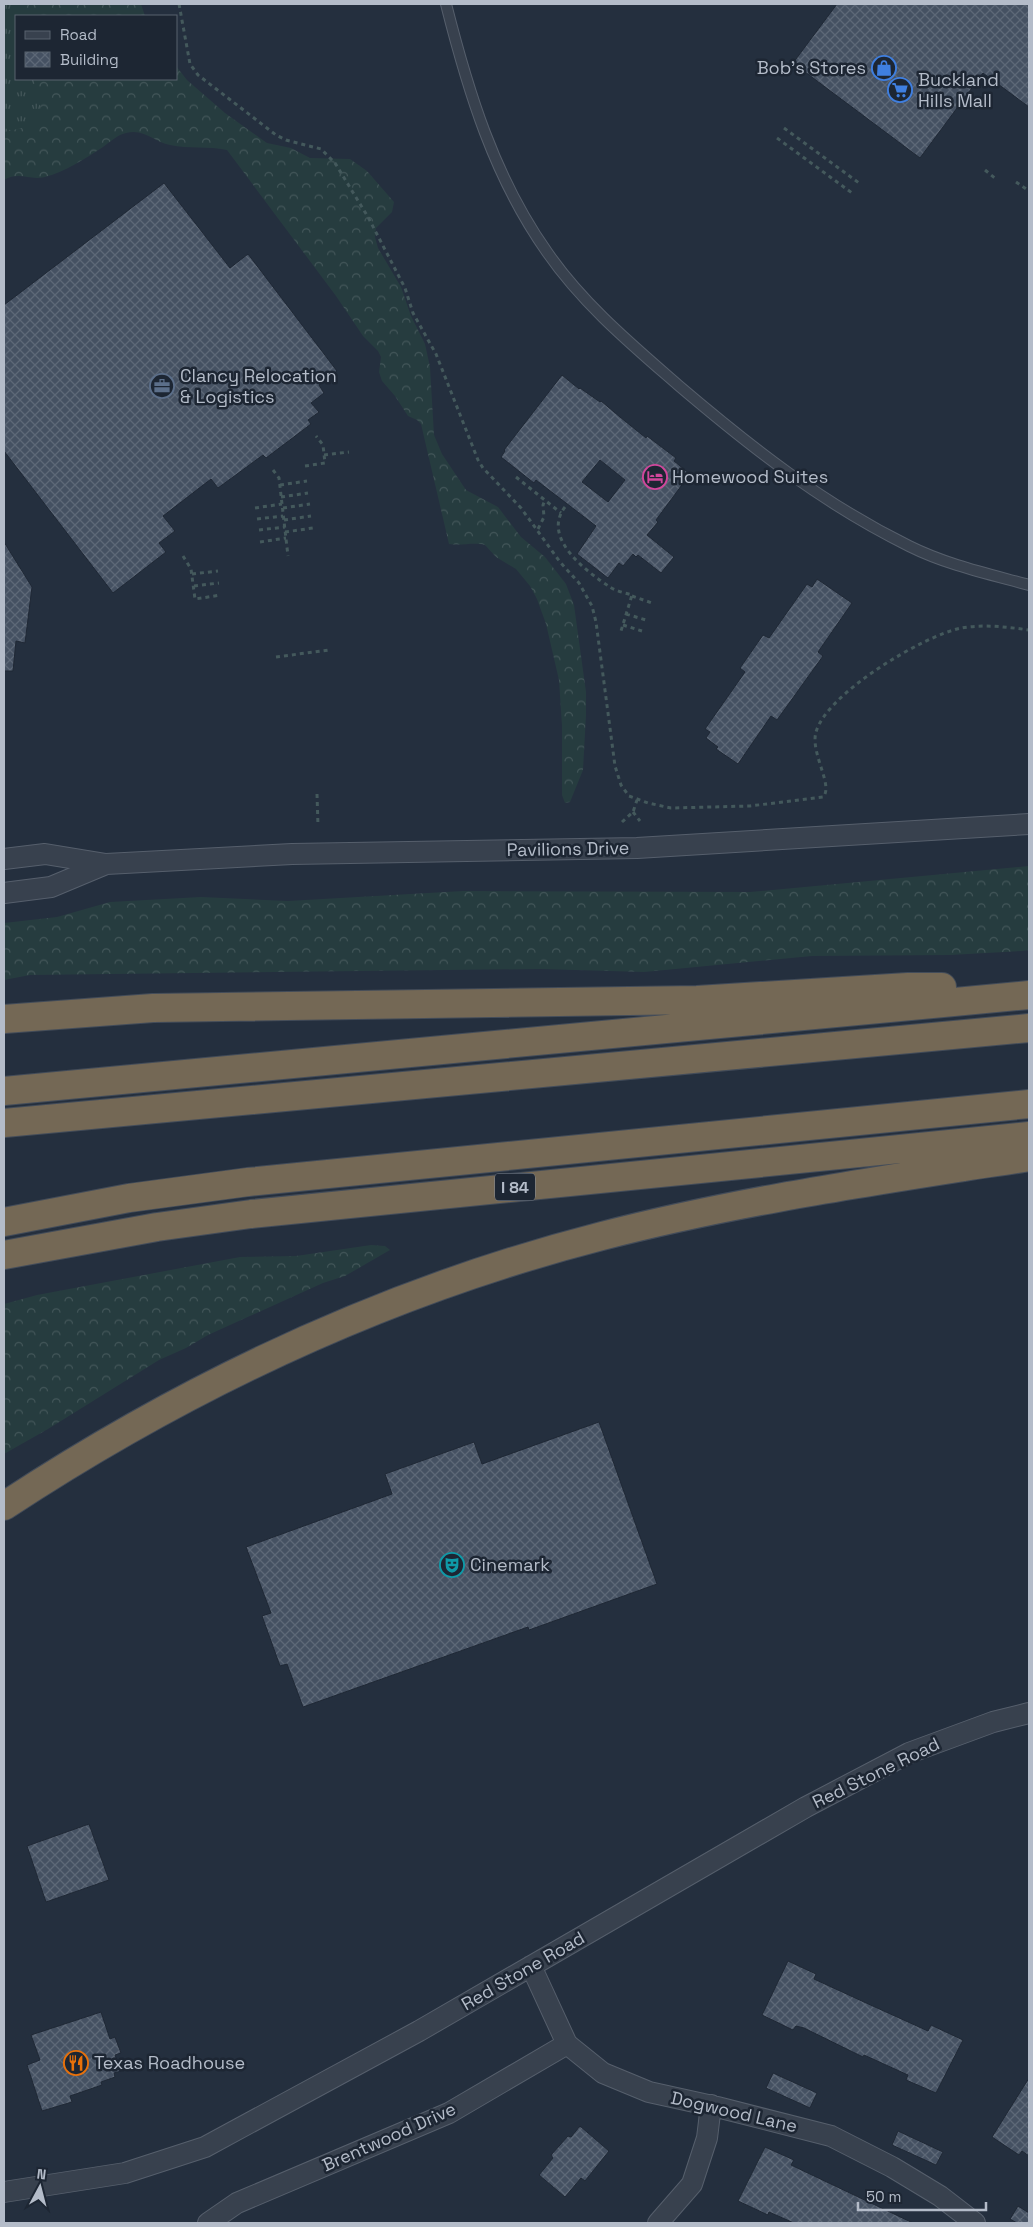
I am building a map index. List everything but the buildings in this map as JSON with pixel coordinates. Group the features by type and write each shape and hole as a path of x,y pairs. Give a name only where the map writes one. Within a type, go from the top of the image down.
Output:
{"highway":[{"path":"4,1019 153,1008 697,1000 919,987 955,988 1025,996"},
{"path":"4,1091 1025,996"},
{"path":"4,1124 1029,1028"},
{"path":"4,1222 129,1198 248,1182 1029,1104"},
{"name":"I 84","path":"4,1255 156,1227 242,1215 1029,1136"},
{"path":"4,1506 114,1437 243,1369 315,1335 390,1304 496,1267 604,1235 701,1213 1029,1157"}],"street":[{"name":"Pavilions Drive","path":"4,859 45,854 106,864 292,854 672,846 1029,824"},
{"name":"Pavilions Drive","path":"4,893 51,887 106,864"},
{"name":"Red Stone Road","path":"4,2192 125,2173 205,2147 419,2032 806,1807 909,1753 992,1722 1029,1713"},
{"name":"Dogwood Lane","path":"531,1966 567,2044 603,2073 649,2092 831,2136 908,2176 940,2196 975,2223"},
{"name":"Brentwood Drive","path":"208,2223 237,2203 449,2113 567,2044"},
{"path":"658,2223 692,2184 707,2138 711,2106"}],"lane":[{"path":"446,4 471,96 498,167 546,252 595,310 747,443 809,489 911,547 958,565 1029,585"}],"path":[{"path":"179,4 190,64 198,75 276,135 286,140 313,146 335,162 368,217 405,288 413,313 436,354 478,460 538,529 560,562 579,584 592,606 596,622 615,766 621,785 629,796 637,800 671,808 750,806 823,797 827,793 828,787 818,762 814,745 815,734 829,711 858,684 921,642 948,631 974,626 1029,630"},
{"path":"784,128 859,183"},
{"path":"777,138 852,193"},
{"path":"984,170 996,179"},
{"path":"1016,182 1029,192"},
{"path":"305,466 325,463 322,445 316,436"},
{"path":"324,455 349,452"},
{"path":"272,470 279,478 288,556"},
{"path":"516,477 561,513"},
{"path":"280,485 306,481"},
{"path":"281,497 308,493"},
{"path":"538,529 544,517 543,505 545,500"},
{"path":"256,508 310,504"},
{"path":"565,507 561,513 559,533 568,550 577,561 611,588 652,603"},
{"path":"257,519 311,516"},
{"path":"259,530 285,527"},
{"path":"285,532 313,528"},
{"path":"260,542 286,538"},
{"path":"183,556 191,569 195,598 221,595"},
{"path":"192,574 218,571"},
{"path":"194,586 219,583"},
{"path":"621,631 632,596"},
{"path":"626,614 646,620"},
{"path":"622,625 642,632"},
{"path":"276,657 329,650"},
{"path":"317,794 318,826"},
{"path":"622,822 633,812 637,800"},
{"path":"633,812 640,821"}],"green space":[{"path":"4,4 141,4 145,15 15,15 15,80 178,80 178,69 187,80 225,113 267,143 291,148 310,158 350,159 367,171 394,202 392,212 376,228 375,237 378,248 401,287 411,316 425,344 430,367 434,435 442,454 466,490 498,507 521,537 545,557 566,584 574,605 586,692 586,715 583,770 570,802 565,803 562,795 562,726 559,680 546,624 537,599 530,586 516,569 496,557 485,545 449,544 421,424 408,416 382,381 379,372 381,357 378,351 363,336 336,296 227,150 170,145 144,134 132,132 120,135 82,160 53,175 39,178 15,176 4,180"},
{"path":"4,4 19,4 22,15 15,15 15,80 34,80 44,123 4,132"},
{"path":"1029,866 1029,950 1022,951 950,955 812,956 644,972 541,969 30,975 4,980 4,923 57,917 110,902 201,897 288,901 463,891 750,892"},
{"path":"371,1245 385,1246 390,1250 345,1276 323,1283 208,1335 186,1348 159,1360 4,1454 4,1304 37,1295 240,1257 296,1256"}],"place":[{"name":"Bob's Stores","path":"884,68"},
{"name":"Buckland Hills Mall","path":"900,90"},
{"name":"Clancy Relocation & Logistics","path":"162,386"},
{"name":"Homewood Suites","path":"655,477"},
{"name":"Cinemark","path":"452,1565"},
{"name":"Texas Roadhouse","path":"76,2063"}]}
